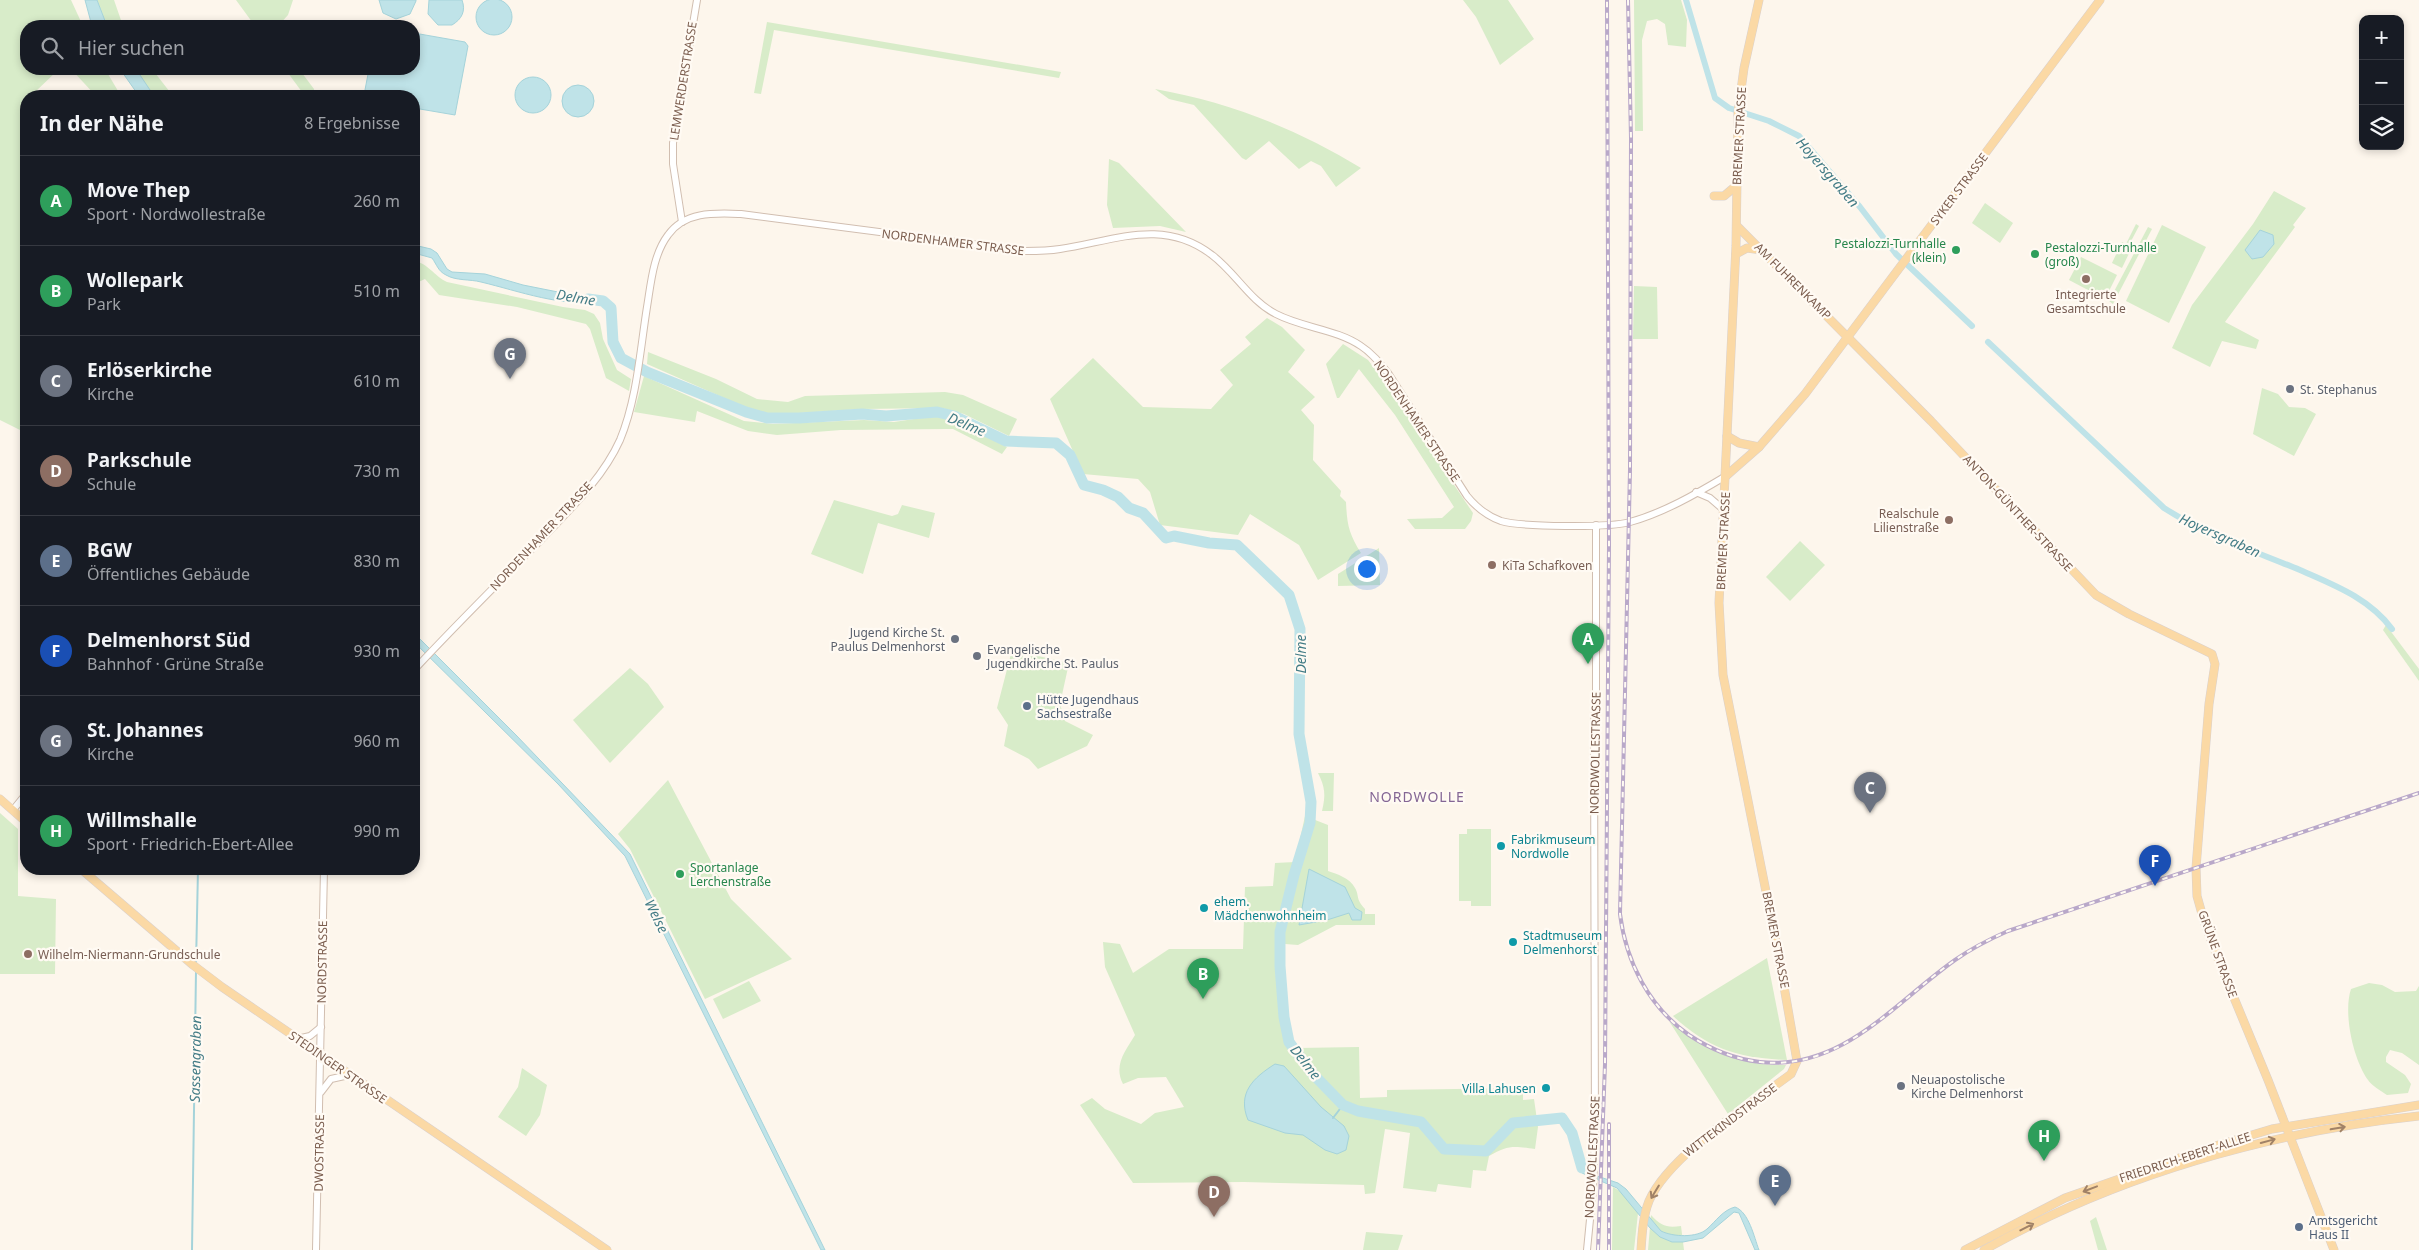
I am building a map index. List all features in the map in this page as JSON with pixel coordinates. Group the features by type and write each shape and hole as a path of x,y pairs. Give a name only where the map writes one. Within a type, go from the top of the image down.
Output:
{"main road":[{"name":"BREMER STRASSE","path":"1759,0 1738,109 1736,254 1720,603 1723,675 1797,1053 1796,1066 1790,1074"},
{"name":"SYKER STRASSE","path":"1726,476 1759,447 1797,404 2100,0"},
{"path":"1714,196 1724,196 1737,185"},
{"name":"AM FUHRENKAMP","path":"1737,226 1849,337"},
{"path":"1736,254 1747,248 1763,251"},
{"name":"ANTON-GÜNTHER-STRASSE","path":"1849,337 1976,467 2096,595 2129,614 2212,654"},
{"path":"1727,436 1739,443 1759,447"},
{"name":"GRÜNE STRASSE","path":"2212,654 2214,670 2209,704 2200,811 2196,868 2197,896 2220,964 2287,1127 2334,1250"},
{"path":"0,799 20,816"},
{"name":"STEDINGER STRASSE","path":"88,875 196,967 297,1039 607,1250"},
{"name":"WITTEKINDSTRASSE","path":"1641,1250 1643,1224 1653,1193 1677,1161 1790,1074"},
{"name":"FRIEDRICH-EBERT-ALLEE","path":"1965,1250 2040,1210 2088,1189 2205,1149 2287,1127 2419,1105"},
{"name":"FRIEDRICH-EBERT-ALLEE","path":"1984,1250 2034,1223 2112,1188 2245,1147 2290,1136 2419,1116"}],"street":[{"name":"LEMWERDERSTRASSE","path":"682,222 673,164 674,133 697,0"},
{"name":"NORDENHAMER STRASSE","path":"420,663 576,503 602,470 619,441 625,424 636,378 651,282 658,256 668,235 682,222 702,214 741,214 1025,251 1058,250 1142,233 1161,233 1178,236 1195,243 1213,255 1270,311 1306,327 1344,338 1361,346 1375,358 1388,373 1467,496 1482,511 1494,518 1512,523 1621,524 1649,516 1726,476"},
{"path":"1696,492 1710,498 1724,510"},
{"name":"NORDWOLLESTRASSE","path":"1586,1250 1593,1189 1596,1042 1594,725 1596,698 1596,525"},
{"path":"13,810 20,801"},
{"name":"NORDSTRASSE","path":"321,1055 324,875"},
{"path":"297,1039 313,1035 321,1027"},
{"name":"DWOSTRASSE","path":"316,1250 321,1055"},
{"path":"320,1093 331,1079 350,1075"}],"green space":[{"path":"0,0 71,0 80,20 20,20 20,75 53,75 37,90 20,90 20,430 0,420"},
{"path":"97,0 114,0 121,20 105,20"},
{"path":"236,0 293,0 288,15 283,20 251,20"},
{"path":"1463,0 1508,0 1534,39 1500,65 1476,17"},
{"path":"1634,0 1681,0 1687,20 1686,47 1668,45 1665,24 1657,19 1647,21 1642,40 1643,131 1635,131"},
{"path":"767,22 1061,72 1059,78 774,30 761,94 754,93"},
{"path":"77,75 109,75 117,90 90,90"},
{"path":"140,75 157,75 168,90 150,90"},
{"path":"289,75 304,75 314,90 301,90"},
{"path":"1155,89 1236,109 1287,129 1361,168 1336,187 1321,166 1311,161 1299,169 1269,141 1246,160 1242,158 1194,105 1169,99"},
{"path":"1109,159 1119,163 1186,232 1160,226 1113,228 1107,205"},
{"path":"2274,191 2306,208 2293,225 2295,227 2225,322 2259,340 2256,349 2222,341 2210,367 2172,348 2192,305 2253,224"},
{"path":"1985,203 2013,223 2000,243 1972,223"},
{"path":"2136,224 2139,226 2129,245 2132,247 2122,268 2112,263 2122,242 2126,244"},
{"path":"2162,225 2206,247 2169,323 2126,301"},
{"path":"2148,227 2152,229 2113,304 2109,301"},
{"path":"2081,257 2117,275 2105,299 2069,280"},
{"path":"420,262 447,282 585,310 594,314 600,323 603,339 617,370 631,379 629,391 606,378 590,329 586,324 517,307 439,295 425,279 420,281"},
{"path":"1634,286 1657,287 1658,339 1633,339"},
{"path":"1267,318 1282,327 1305,350 1288,372 1315,397 1301,410 1314,425 1313,460 1341,491 1340,496 1346,502 1349,529 1361,553 1318,580 1299,545 1250,514 1238,535 1160,525 1150,492 1138,479 1083,474 1050,399 1093,358 1143,407 1211,409 1233,385 1220,370 1251,344 1245,337"},
{"path":"1343,344 1368,360 1382,378 1473,513 1471,521 1465,529 1415,529 1407,519 1442,518 1454,507 1395,415 1359,369 1339,398 1337,398 1326,364"},
{"path":"648,352 716,379 757,399 788,402 805,396 945,392 963,395 1017,419 1009,436 964,414 942,408 862,409 771,415 740,405 647,364"},
{"path":"644,376 744,421 773,424 864,420 894,422 934,416 954,420 1007,447 1002,454 953,429 841,430 777,435 748,431 697,411 695,422 634,412"},
{"path":"2262,388 2278,394 2289,407 2305,408 2316,414 2294,456 2253,434"},
{"path":"834,500 892,516 898,514 902,505 935,513 929,538 878,523 863,574 811,554"},
{"path":"1800,541 1825,565 1790,601 1766,577"},
{"path":"1379,548 1380,585 1338,586 1338,574"},
{"path":"2386,625 2419,669 2419,681 2383,630"},
{"path":"1012,650 1069,663 1060,704 1065,721 1093,735 1087,746 1038,769 1029,759 1004,746 1008,725 997,708"},
{"path":"630,668 648,684 664,707 610,763 573,720"},
{"path":"1318,773 1334,773 1333,811 1322,811 1324,791"},
{"name":"Sportanlage Lerchenstraße","path":"668,780 731,899 792,959 705,999 630,849 618,834"},
{"path":"0,813 18,829 18,896 56,899 55,974 0,974"},
{"path":"1305,816 1328,825 1328,871 1343,877 1353,885 1365,909 1365,914 1375,914 1375,925 1336,925 1298,945 1285,944 1285,997 1293,1038 1298,1048 1359,1047 1360,1098 1387,1097 1387,1090 1523,1088 1523,1100 1534,1099 1538,1127 1535,1149 1511,1147 1489,1156 1486,1171 1473,1170 1471,1188 1438,1184 1436,1192 1403,1188 1410,1133 1385,1129 1375,1193 1365,1194 1364,1185 1244,1182 1133,1183 1080,1105 1092,1098 1105,1109 1141,1124 1155,1113 1184,1107 1166,1077 1138,1078 1123,1084 1120,1077 1120,1064 1135,1035 1105,967 1103,942 1120,944 1133,973 1169,949 1243,949 1245,887 1273,886 1275,863 1295,862"},
{"path":"1467,829 1491,829 1491,906 1471,906 1471,901 1459,901 1459,834 1467,834"},
{"path":"1767,958 1787,1060 1754,1057 1725,1050 1699,1037 1673,1016"},
{"path":"749,981 761,1001 723,1019 713,999"},
{"path":"2369,983 2382,985 2395,992 2416,991 2419,986 2419,1065 2402,1053 2390,1050 2386,1057 2386,1062 2405,1075 2411,1084 2408,1093 2387,1095 2382,1092 2368,1080 2358,1060 2349,1023 2349,999 2351,989"},
{"path":"1669,1021 1709,1048 1723,1054 1753,1063 1786,1065 1784,1069 1728,1114"},
{"path":"522,1068 547,1085 540,1115 526,1136 498,1117 518,1087"},
{"path":"1613,1187 1623,1193 1638,1213 1634,1250 1612,1250"},
{"path":"1651,1215 1664,1225 1672,1227 1681,1226 1684,1250 1648,1250"},
{"path":"2096,1217 2107,1250 2098,1250 2090,1221"},
{"path":"1366,1232 1403,1235 1398,1250 1363,1250"}],"water":[{"path":"494,-1 501,0 507,4 511,10 511,24 507,30 501,34 494,35 487,34 481,30 477,24 476,17 477,10 481,4 487,0"},
{"path":"85,0 97,0 105,20 90,20"},
{"path":"379,0 416,1 410,14 396,19 383,13"},
{"path":"429,0 462,0 464,8 458,20 452,25 438,25 428,14"},
{"path":"420,34 465,42 468,46 455,115 420,109 420,90 365,90 368,75 420,75"},
{"path":"124,75 140,75 150,90 135,90"},
{"path":"533,77 540,78 546,82 550,88 550,102 546,108 540,112 533,113 526,112 520,108 516,102 515,95 516,88 520,82 526,78"},
{"path":"578,85 590,89 594,101 590,113 578,117 566,113 562,101 566,89"},
{"path":"2260,230 2273,235 2274,244 2263,257 2252,259 2245,250"},
{"path":"420,246 431,249 437,253 447,269 452,272 485,274 523,285 603,301 588,303 541,298 481,282 454,278 441,272 432,258 420,255"},
{"name":"Welse","path":"420,639 516,735 630,854 825,1250 821,1250 625,856 558,784 420,648"},
{"path":"1309,869 1345,887 1355,908 1362,912 1361,920 1352,920 1349,913 1327,920 1299,925"},
{"path":"1275,1064 1284,1066 1321,1107 1344,1126 1349,1136 1346,1150 1337,1154 1325,1150 1303,1135 1285,1133 1248,1120 1244,1102 1249,1087 1260,1075"},
{"path":"1576,1154 1580,1154 1585,1172 1618,1183 1626,1189 1661,1231 1678,1235 1697,1234 1703,1232 1720,1216 1735,1207 1747,1219 1759,1250 1755,1250 1739,1213 1734,1212 1703,1238 1672,1242 1660,1237 1650,1228 1617,1188 1582,1173"}],"waterway":[{"name":"Hoyersgraben","path":"1686,0 1715,98 1729,108 1769,121 1799,136 1860,207 1896,254 1972,326"},
{"name":"Delme","path":"588,299 603,301 611,308 613,342 621,358 647,372 746,412 767,418 862,414 886,416 937,412 954,416 1006,441 1056,443 1070,455 1084,485 1103,490 1118,497 1129,508 1143,513 1166,538 1174,536 1209,543 1237,545 1289,595 1300,629 1299,734 1311,802 1310,823 1294,875 1280,932 1280,966 1284,1017 1289,1042 1312,1073 1343,1105 1358,1111 1421,1122 1444,1149 1486,1151 1513,1123 1562,1118 1572,1133 1582,1168"},
{"name":"Hoyersgraben","path":"1988,342 2164,508 2213,534 2300,570 2350,594 2373,609 2392,629"},
{"name":"Sassengraben","path":"196,964 198,875"},
{"name":"Sassengraben","path":"192,1250 196,971"},
{"path":"1333,1118 1343,1105"}],"railway":[{"path":"1598,1250 1605,1064 1609,545 1607,0"},
{"path":"1628,0 1631,138 1630,470 1620,914 1623,932 1634,966 1651,997 1662,1011 1689,1035 1723,1053 1760,1062 1789,1062 1816,1056 1842,1045 1888,1014 1955,960 1981,944 2008,931 2419,793"},
{"path":"1609,1124 1609,1250"}],"place":[{"name":"Pestalozzi-Turnhalle (klein)","path":"1956,250"},
{"name":"Pestalozzi-Turnhalle (groß)","path":"2035,254"},
{"name":"Integrierte Gesamtschule","path":"2086,279"},
{"name":"St. Johannes","path":"510,379"},
{"name":"St. Stephanus","path":"2290,389"},
{"name":"Realschule Lilienstraße","path":"1949,520"},
{"name":"KiTa Schafkoven","path":"1492,565"},
{"name":"Jugend Kirche St. Paulus Delmenhorst","path":"955,639"},
{"name":"Evangelische Jugendkirche St. Paulus","path":"977,656"},
{"name":"Move Thep","path":"1588,664"},
{"name":"Hütte Jugendhaus Sachsestraße","path":"1027,706"},
{"name":"Erlöserkirche","path":"1870,813"},
{"name":"Fabrikmuseum Nordwolle","path":"1501,846"},
{"name":"Sportanlage Lerchenstraße","path":"680,874"},
{"name":"Delmenhorst Süd","path":"2155,886"},
{"name":"ehem. Mädchenwohnheim","path":"1204,908"},
{"name":"Stadtmuseum Delmenhorst","path":"1513,942"},
{"name":"Wilhelm-Niermann-Grundschule","path":"28,954"},
{"name":"Wollepark","path":"1203,999"},
{"name":"Neuapostolische Kirche Delmenhorst","path":"1901,1086"},
{"name":"Villa Lahusen","path":"1546,1088"},
{"name":"Willmshalle","path":"2044,1161"},
{"name":"BGW","path":"1775,1206"},
{"name":"Parkschule","path":"1214,1217"},
{"name":"Amtsgericht Haus II","path":"2299,1227"}],"district":[{"name":"NORDWOLLE","path":"1417,796"}]}
